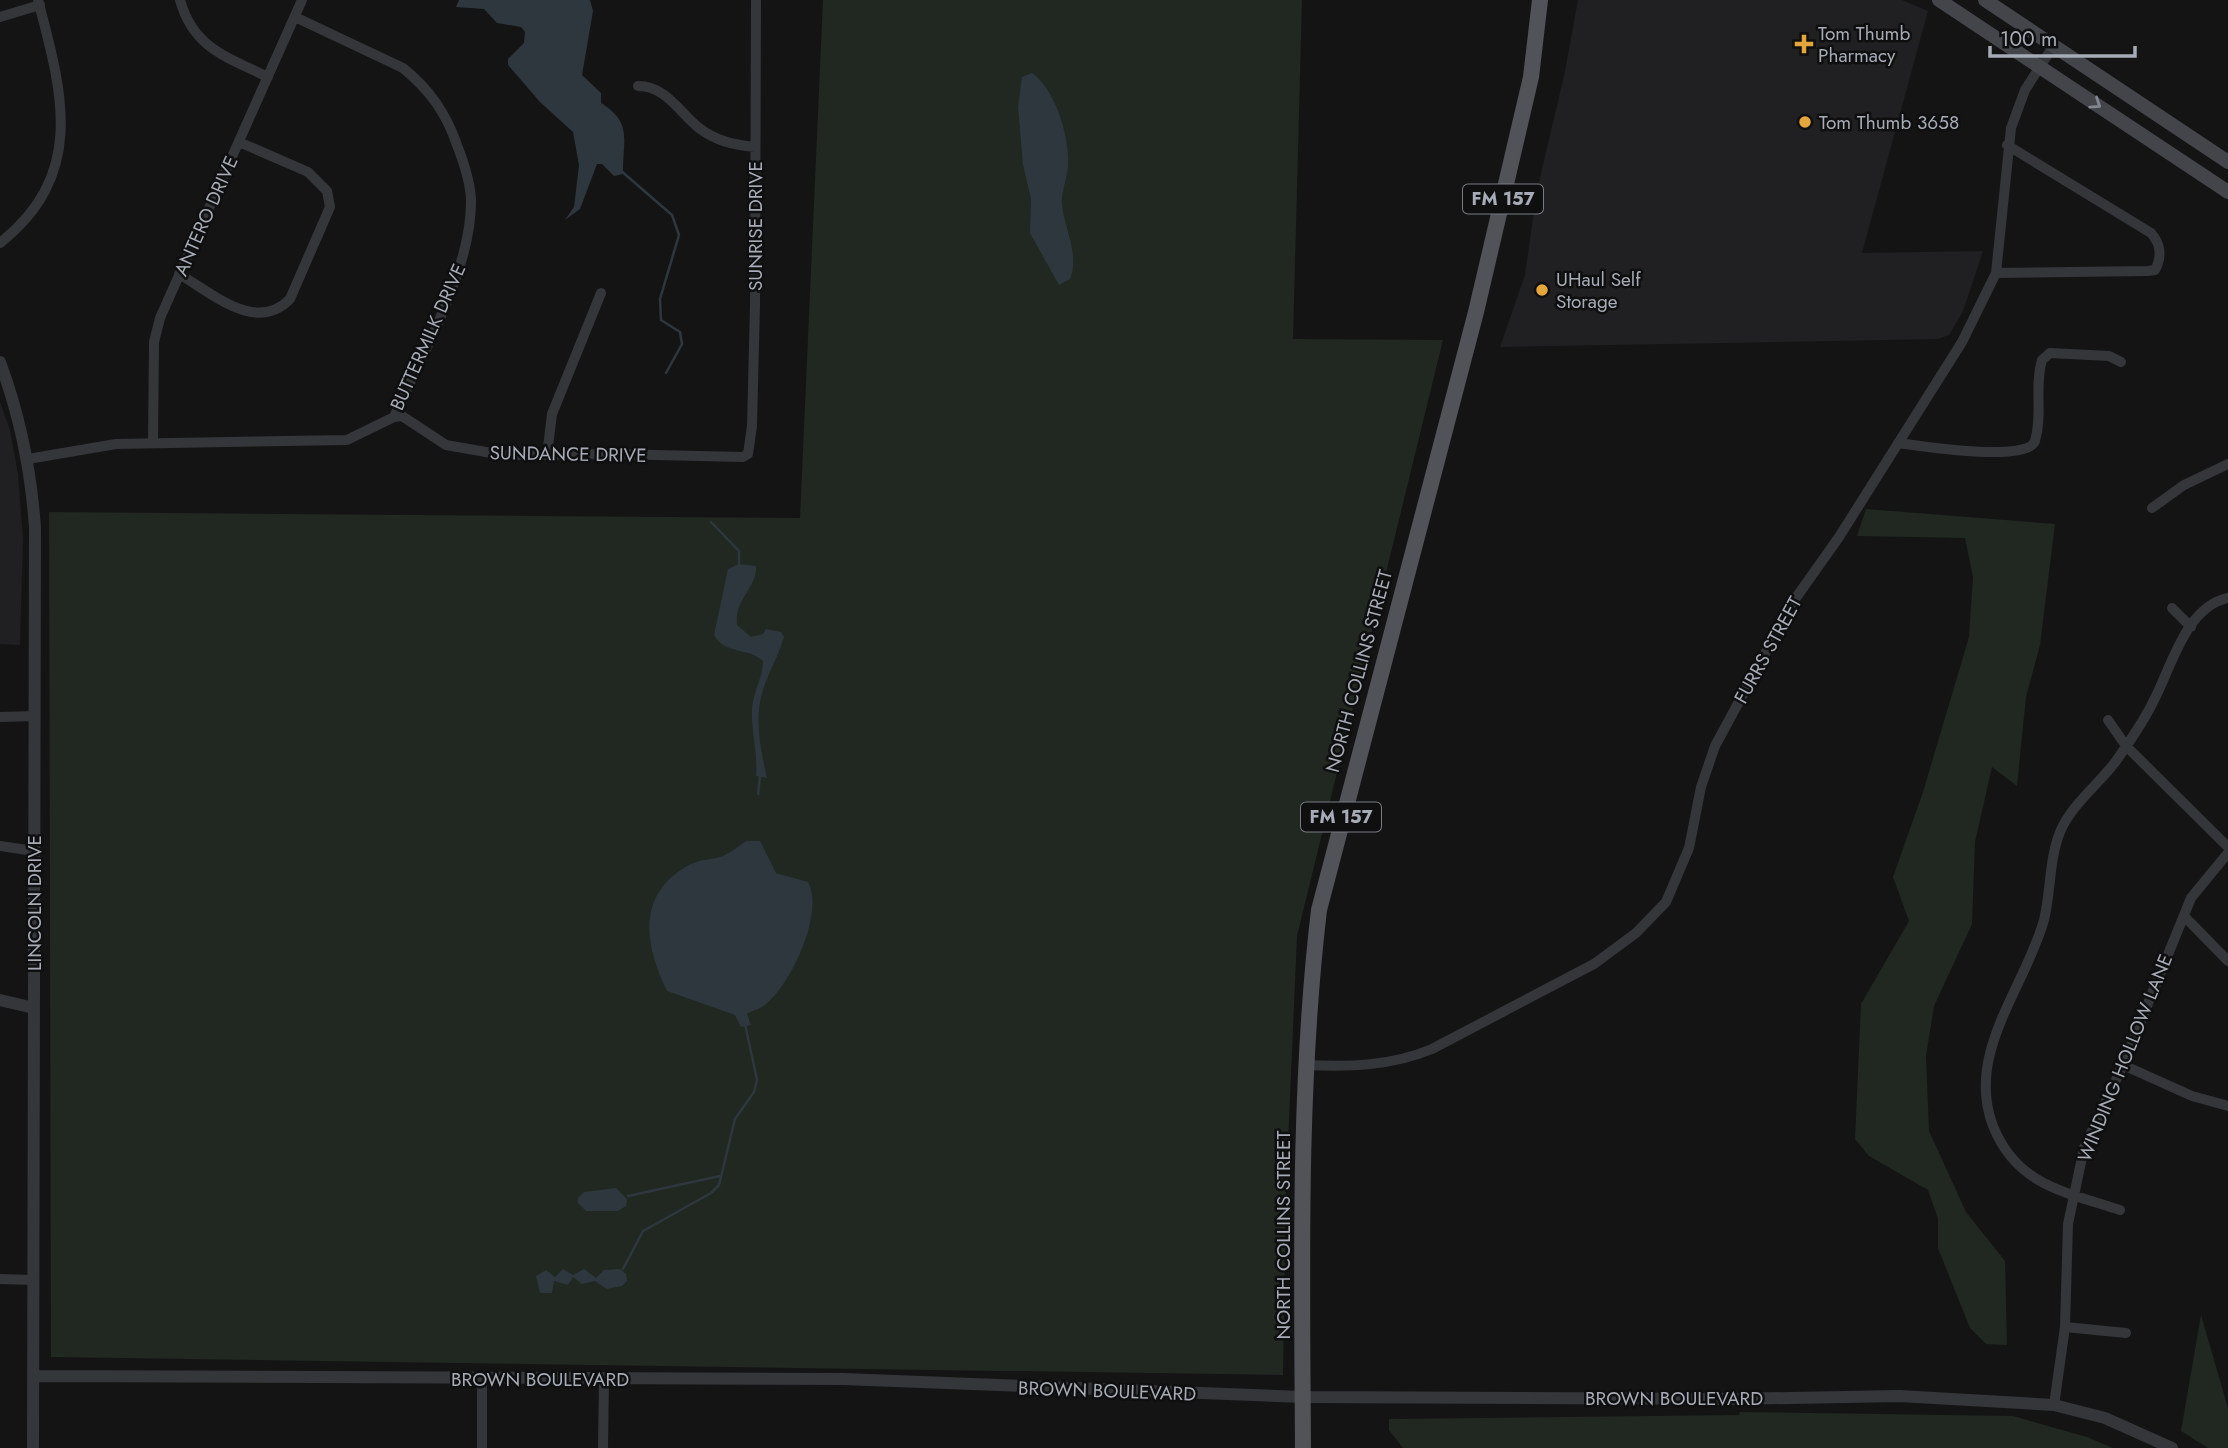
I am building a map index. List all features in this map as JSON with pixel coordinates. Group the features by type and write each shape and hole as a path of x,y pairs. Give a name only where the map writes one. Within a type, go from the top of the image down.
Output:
{"main road":[{"name":"NORTH COLLINS STREET","path":"1303,1448 1306,1065 1319,910 1476,312 1531,77 1540,0"},
{"path":"1939,0 2228,192"},
{"path":"1985,0 2228,162"}],"street":[{"path":"180,0 186,22 196,35 212,48 268,77"},
{"name":"ANTERO DRIVE","path":"153,442 154,342 160,318 302,0"},
{"name":"SUNRISE DRIVE","path":"749,451 755,317 756,0"},
{"path":"0,17 39,2 59,79 63,110 61,149 51,180 31,212 0,243"},
{"name":"BUTTERMILK DRIVE","path":"28,459 116,444 347,440 394,417 466,248 471,199 468,178 450,125 440,105 418,80 403,68 295,17"},
{"name":"FURRS STREET","path":"1306,1065 1378,1064 1406,1059 1432,1049 1594,964 1648,922 1673,889 1689,848 1701,788 1715,746 1793,602 1839,537 1962,342 1996,273 2007,145 2025,90 2054,45"},
{"path":"638,86 661,92 699,128 714,138 732,145 755,147"},
{"path":"179,274 247,313 268,313 282,307 290,299 330,207 327,191 308,172 239,142"},
{"path":"1996,273 2148,271 2155,270 2160,254 2155,237 2007,145"},
{"path":"547,455 552,414 600,293"},
{"path":"1898,443 1982,452 2027,450 2034,445 2038,428 2042,360 2050,353 2109,356 2121,362"},
{"name":"LINCOLN DRIVE","path":"0,362 28,459 35,528 33,1448"},
{"name":"SUNDANCE DRIVE","path":"394,417 402,416 428,435 457,449 503,455 743,457 749,451"},
{"path":"2152,508 2184,485 2228,464"},
{"path":"2120,1210 2036,1180 2012,1160 1992,1124 1985,1072 1994,1038 2044,919 2061,830 2126,746 2153,703 2182,640 2191,627 2211,605 2228,598"},
{"path":"2172,608 2191,627"},
{"path":"0,717 34,716"},
{"path":"2108,720 2126,746 2228,847"},
{"path":"0,846 34,851"},
{"name":"WINDING HOLLOW LANE","path":"2054,1405 2065,1327 2066,1250 2073,1194 2084,1148 2123,1065 2183,916 2205,878 2228,853"},
{"path":"2183,916 2228,961"},
{"path":"0,1000 34,1008"},
{"path":"2123,1065 2192,1096 2228,1106"},
{"path":"0,1279 33,1280"},
{"path":"2065,1327 2126,1333"},
{"name":"BROWN BOULEVARD","path":"33,1376 843,1379 1303,1397 1730,1399 1899,1396 2054,1405 2105,1418 2172,1448"},
{"path":"482,1379 482,1448"},
{"path":"603,1448 604,1379"}],"shaded area":[{"path":"459,0 590,0 593,11 582,75 601,93 601,103 611,110 622,126 623,174 614,176 602,164 597,164 580,209 565,220 574,207 579,165 573,132 540,102 508,65 508,59 524,43 525,32 521,27 497,23 484,9 456,7"},
{"path":"823,0 1302,0 1293,339 1443,340 1297,936 1286,1189 1283,1375 51,1357 49,512 800,518"},
{"path":"1578,0 1902,0 1928,11 1862,253 1983,251 1963,311 1949,335 1938,339 1500,347 1525,275 1537,190 1564,76"},
{"path":"1032,73 1048,91 1060,116 1067,142 1068,167 1062,204 1072,250 1073,269 1070,279 1059,285 1030,233 1031,199 1023,165 1018,107 1022,77"},
{"path":"0,402 10,430 18,474 23,538 20,645 0,644"},
{"path":"1866,509 2055,524 2040,645 2026,697 2017,786 1992,767 1975,842 1972,924 1934,1006 1926,1056 1929,1131 1966,1212 2005,1261 2007,1345 1986,1344 1970,1328 1938,1248 1938,1219 1928,1190 1869,1156 1855,1139 1861,1004 1909,921 1893,877 1923,792 1969,637 1973,577 1965,538 1857,536"},
{"path":"739,564 756,566 753,581 739,608 737,625 751,637 763,634 766,629 781,632 784,637 759,707 760,743 767,778 756,776 752,718 763,661 751,654 724,646 714,635 728,569"},
{"path":"746,841 760,841 776,873 808,882 812,895 812,912 802,949 783,984 762,1007 747,1014 751,1025 741,1027 735,1015 667,991 653,954 650,920 653,904 673,875 695,862 723,856"},
{"path":"616,1188 627,1199 626,1206 618,1211 586,1211 578,1203 578,1198 584,1192"},
{"path":"563,1269 573,1275 584,1269 596,1278 604,1270 620,1269 626,1274 627,1281 622,1286 607,1289 595,1281 582,1284 573,1277 568,1285 554,1281 552,1293 540,1293 536,1276 546,1270 555,1277"},
{"path":"2201,1315 2228,1408 2228,1448 2208,1448 2181,1431"},
{"path":"1740,1412 2013,1416 2087,1437 2113,1448 1403,1448 1389,1430 1389,1419 1739,1415"}],"waterway":[{"path":"620,170 672,215 679,235 660,299 661,320 680,332 682,344 666,373"},
{"path":"711,522 739,551 739,566"},
{"path":"758,794 760,776"},
{"path":"623,1269 643,1231 711,1193 719,1185 735,1119 754,1092 757,1080 745,1024"},
{"path":"628,1196 720,1176"}],"place":[{"name":"Tom Thumb Pharmacy","path":"1804,44"},
{"name":"Tom Thumb 3658","path":"1805,122"},
{"name":"UHaul Self Storage","path":"1542,290"}]}
